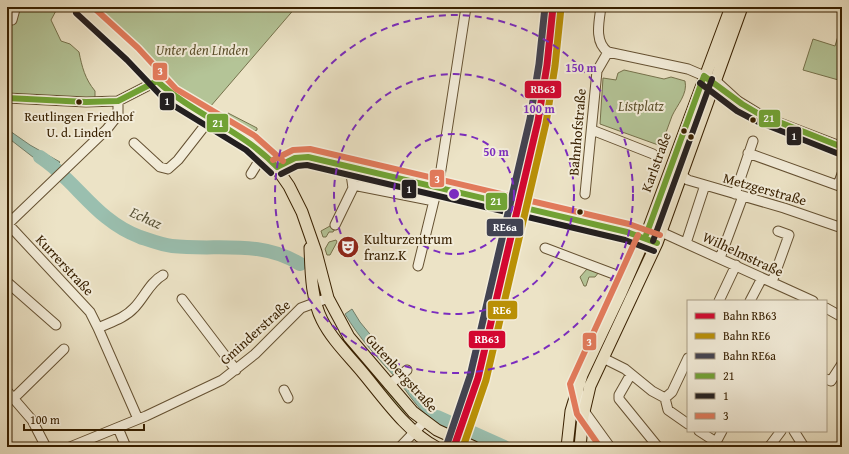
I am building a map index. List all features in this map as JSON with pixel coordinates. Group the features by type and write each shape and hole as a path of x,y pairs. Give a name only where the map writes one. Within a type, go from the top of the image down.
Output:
{"main road":[{"path":"81,7 133,54 171,95 239,135 264,153 277,167 298,203 310,235 328,298"},
{"name":"Karlstraße","path":"567,447 571,411 578,385 645,238 704,76 731,7"},
{"name":"Karlstraße","path":"580,447 584,411 590,386 630,304 657,243 742,7"},
{"path":"692,109 704,113"},
{"path":"310,235 311,272 316,301"},
{"name":"Gutenbergstraße","path":"328,298 349,337 424,422 444,434 474,447"},
{"name":"Gutenbergstraße","path":"316,301 322,319 331,335 398,415 415,431 436,447"}],"street":[{"path":"9,7 15,8 12,20"},
{"path":"418,266 438,186 466,7"},
{"path":"601,7 599,39 603,47 608,52 678,66 704,76 716,81 738,101 759,114 842,147"},
{"name":"Bahnhofstraße","path":"586,194 597,71 608,52"},
{"path":"7,98 86,102 118,101 157,81"},
{"path":"8,225 116,119 120,110 118,101"},
{"path":"134,144 160,167 168,169 178,160 210,119"},
{"path":"592,130 653,154"},
{"path":"720,258 739,195 748,153 753,141"},
{"path":"252,174 264,153"},
{"path":"748,153 840,186 842,174"},
{"path":"277,167 291,159 301,157 438,186 645,238 657,243"},
{"path":"335,225 349,199 353,185 350,167"},
{"name":"Metzgerstraße","path":"681,175 688,180 705,186 784,208 842,228"},
{"path":"353,185 434,201"},
{"path":"686,243 705,186"},
{"name":"Kurrerstraße","path":"8,225 90,312 138,419"},
{"path":"772,282 789,235 778,231"},
{"name":"Wilhelmstraße","path":"661,232 811,300"},
{"path":"545,248 627,279"},
{"path":"719,300 736,265"},
{"path":"98,328 121,318 133,310 155,281 163,275"},
{"path":"751,300 762,278"},
{"path":"7,282 56,325"},
{"name":"Gminderstraße","path":"70,447 118,428 208,388 236,370 255,354 295,313 316,301 328,298"},
{"path":"182,299 236,370"},
{"path":"827,309 842,317"},
{"path":"46,447 32,420 10,395 64,349"},
{"path":"603,358 625,368 652,392 664,398"},
{"path":"664,398 672,392 687,361"},
{"path":"828,380 842,364"},
{"path":"391,383 407,370"},
{"path":"631,374 619,395 619,399 658,447"},
{"path":"578,385 584,411 610,447"},
{"path":"664,398 666,407 670,413 687,423"},
{"path":"400,447 424,422"},
{"path":"118,428 126,447"},
{"path":"700,432 714,444 721,432"},
{"path":"769,447 779,432"},
{"path":"795,432 804,447"}],"green space":[{"path":"7,7 58,7 51,20 61,41 70,44 79,52 84,73 95,91 95,97 77,102 7,98"},
{"name":"Unter den Linden","path":"95,7 296,7 210,107 181,89"},
{"path":"842,23 842,81 803,70 813,39 835,46"},
{"name":"Listplatz","path":"624,70 664,79 671,77 685,81 686,86 684,95 672,116 661,146 600,124 603,78 616,80 618,73"},
{"path":"228,113 257,128 257,130 255,131 227,117"},
{"path":"330,226 335,229 333,232 329,232 326,237 323,237 321,231"},
{"path":"336,240 337,242 330,255 327,255 325,249 329,242"},
{"path":"587,269 599,272 595,277 589,277 586,286 584,286 580,277"},
{"path":"358,360 406,412 403,416"}],"shaded area":[{"path":"7,129 30,145 60,162 51,171 7,137"},
{"path":"352,309 360,322 401,372 395,377 368,347 350,323 345,314"},
{"path":"403,375 432,411 454,421 451,429 434,421 420,409 397,379"},
{"path":"471,428 489,434 489,438 511,447 492,447 468,437"}],"waterway":[{"name":"Echaz","path":"40,157 65,177 98,211 124,230 140,237 160,244 172,246 238,248 269,251 285,256 300,264"},
{"name":"Echaz","path":"437,417 504,447"}],"railway":[{"path":"517,236 523,215"},
{"path":"448,447 462,411 481,340"}],"rail line":[{"name":"RE6a","path":"447,444 470,376 530,119 539,64 545,7"},
{"name":"RB63","path":"454,447 478,378 538,121 547,65 553,7"},
{"name":"RE6","path":"463,447 486,380 546,123 555,66 561,8"}],"transit line":[{"name":"3","path":"93,7 138,48 176,89 255,136 283,161"},
{"name":"1","path":"76,13 127,60 166,101 246,150 271,173"},
{"name":"21","path":"704,76 742,104 759,114 842,147"},
{"name":"21","path":"645,238 704,76"},
{"name":"1","path":"653,241 712,79"},
{"name":"21","path":"157,81 186,104 249,143 277,167"},
{"name":"21","path":"7,98 86,102 118,101 157,81"},
{"name":"1","path":"700,83 737,111 756,121 839,154"},
{"name":"3","path":"273,160 293,150 310,149 629,224 660,235"},
{"name":"21","path":"277,167 295,158 308,157 627,232 657,243"},
{"name":"1","path":"281,174 297,166 307,165 625,240 654,251"},
{"name":"3","path":"600,447 577,414 570,384 638,235"}],"place":[{"name":"Reutlingen Friedhof U. d. Linden","path":"79,102"},
{"name":"Kulturzentrum franz.K","path":"348,247"}]}
